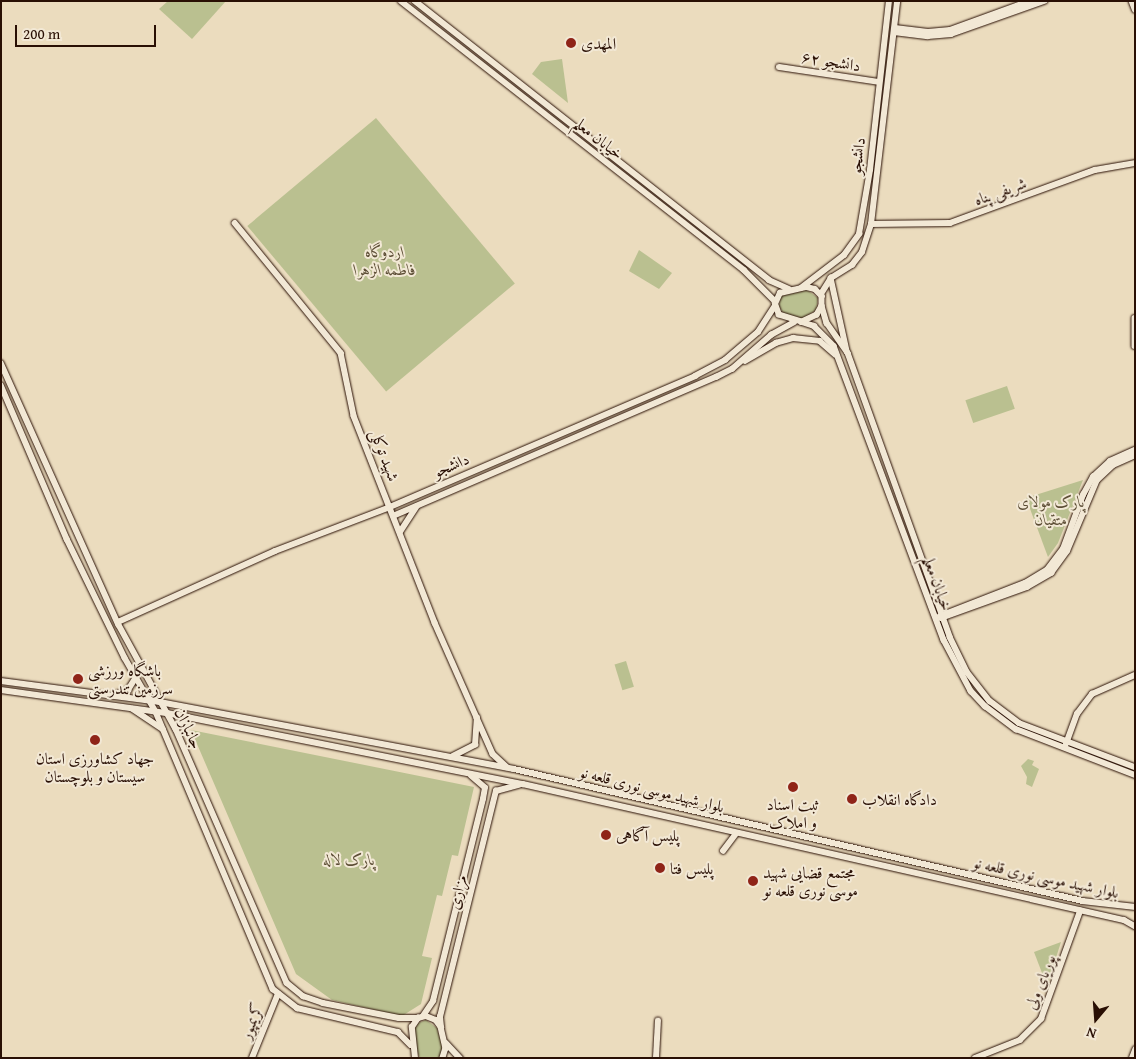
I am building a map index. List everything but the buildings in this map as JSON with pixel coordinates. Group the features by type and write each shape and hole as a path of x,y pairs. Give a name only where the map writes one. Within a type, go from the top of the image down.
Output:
{"main road":[{"name":"خیابان معلم","path":"401,1 744,270 775,303"},
{"name":"خیابان معلم","path":"415,1 749,264 789,289"},
{"name":"دانشجو","path":"801,288 852,246 859,234 870,170 889,1"},
{"name":"دانشجو","path":"821,294 831,278 852,264 862,252 871,224 897,1"},
{"path":"902,31 950,30 1030,1"},
{"path":"895,30 928,36 951,34 1044,1"},
{"path":"1132,1 1135,9"},
{"name":"دانشجو ۶۲","path":"779,66 879,82"},
{"path":"592,151 597,144"},
{"name":"شریفی پناه","path":"871,224 950,223 1095,170 1135,163"},
{"path":"870,170 878,170"},
{"name":"شهید توکلی","path":"235,222 341,353 354,416 477,718 497,760 514,769"},
{"path":"744,270 749,264"},
{"path":"831,278 848,353"},
{"path":"801,288 812,288 821,294 822,306 814,317 802,322 794,322 779,315 775,303 780,293 789,289 801,288"},
{"name":"دانشجو","path":"118,622 275,551 390,506 695,376 725,360 758,332 775,303"},
{"name":"خیابان معلم","path":"822,306 827,323 848,353 943,616 967,672 990,701 1019,723 1135,767"},
{"path":"1135,318 1135,346"},
{"name":"دانشجو","path":"394,516 732,369 765,340 794,322"},
{"name":"خیابان معلم","path":"802,322 814,326 826,336 838,358 936,619 960,676 985,706 1016,729 1135,775"},
{"path":"758,332 765,340"},
{"path":"732,369 776,343 793,338 820,341 838,358"},
{"name":"جانبازان","path":"1,363 118,622 176,729 288,983 303,996 318,1001 399,1018 420,1017"},
{"name":"جانبازان","path":"1,385 88,582 156,712 278,994"},
{"path":"936,619 1025,583 1047,570 1063,549 1093,477 1110,462 1135,450"},
{"path":"943,616 1040,581 1050,573 1067,551 1097,480 1113,465 1135,455"},
{"path":"400,532 407,517 419,504"},
{"path":"88,582 98,578"},
{"path":"1064,748 1077,714 1092,694 1135,675"},
{"path":"112,695 128,690 136,677"},
{"name":"بلوار شهید موسی نوری قلعه نو","path":"1,681 160,702 357,742 514,769 1082,901 1126,908 1135,907"},
{"name":"بلوار شهید موسی نوری قلعه نو","path":"1,690 186,716 355,752 523,784 736,834 1124,920 1135,926"},
{"path":"129,707 164,730"},
{"path":"176,729 186,716"},
{"path":"443,756 456,756 475,745 477,718"},
{"path":"355,752 357,742"},
{"path":"467,773 485,788 496,791 523,784"},
{"path":"415,1058 411,1045 412,1027 434,997 485,788"},
{"name":"مزاری","path":"441,1027 440,1018 496,791"},
{"path":"723,851 736,834"},
{"path":"1124,920 1126,908"},
{"name":"پوریای ولی","path":"976,1058 1020,1040 1041,1019 1080,911"},
{"path":"278,994 297,1008 398,1032 411,1045"},
{"name":"کریمپور","path":"252,1058 278,994"},
{"path":"420,1017 432,1017 441,1027 446,1042 460,1058"},
{"path":"656,1058 658,1021"},
{"path":"443,1058 446,1042"},
{"path":"1132,1058 1135,1050"}],"green space":[{"path":"168,1 226,1 192,39 159,9"},
{"path":"562,59 568,103 532,74 541,62"},
{"name":"اردوگاه فاطمه الزهرا","path":"376,118 515,283 386,391 247,226"},
{"path":"639,250 672,273 659,289 629,271"},
{"path":"807,290 818,298 816,310 802,319 785,316 779,306 781,296"},
{"path":"1007,386 1015,409 973,423 965,400"},
{"name":"پارک مولای متقیان","path":"1083,480 1058,543 1048,557 1026,498"},
{"path":"626,661 634,687 622,690 615,665"},
{"name":"پارک لاله","path":"191,730 474,787 458,856 452,855 442,896 437,895 422,956 432,958 421,1004 402,1016 332,1000 296,974"},
{"path":"1028,759 1034,761 1032,765 1039,769 1032,787 1026,784 1027,777 1021,766"},
{"path":"1061,942 1047,986 1034,952"},
{"path":"426,1020 437,1028 443,1048 439,1058 420,1058 417,1052 414,1030 418,1023"}],"place":[{"name":"المهدی","path":"571,43"},
{"name":"باشگاه ورزشی سرزمین تندرستی","path":"78,679"},
{"name":"جهاد کشاورزی استان سیستان و بلوچستان","path":"95,740"},
{"name":"ثبت اسناد و املاک","path":"793,787"},
{"name":"دادگاه انقلاب","path":"852,799"},
{"name":"پلیس آگاهی","path":"606,835"},
{"name":"پلیس فتا","path":"660,868"},
{"name":"مجتمع قضایی شهید موسی نوری قلعه نو","path":"753,881"}]}
